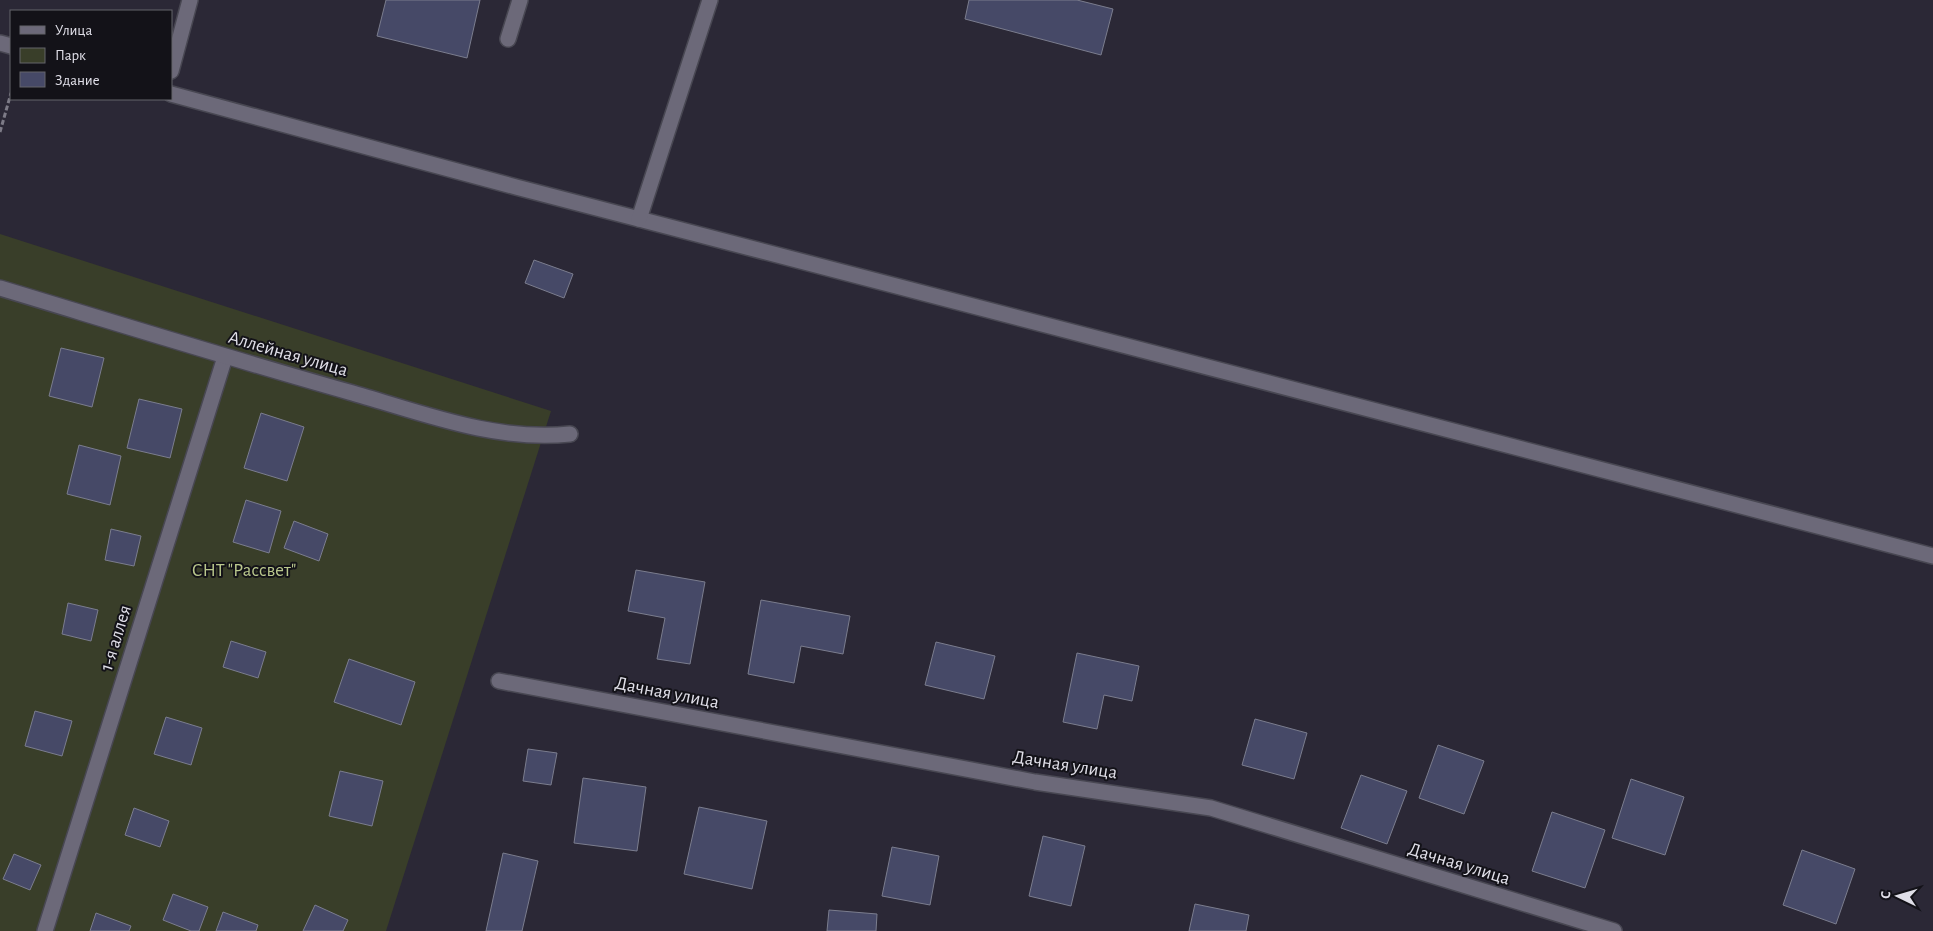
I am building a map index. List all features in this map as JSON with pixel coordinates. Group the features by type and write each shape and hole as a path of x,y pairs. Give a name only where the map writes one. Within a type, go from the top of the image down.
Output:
{"street":[{"path":"172,67 190,0"},
{"path":"508,39 520,0"},
{"path":"639,219 710,0"},
{"path":"172,94 639,219 1933,556"},
{"name":"Аллейная улица","path":"0,288 226,357 487,431 543,437 570,434"},
{"name":"1-я аллея","path":"45,931 226,357"},
{"name":"Дачная улица","path":"499,681 1035,782 1211,808 1614,931"}],"path":[{"path":"0,132 10,97"}],"green space":[{"name":"СНТ \"Рассвет\"","path":"0,234 551,411 386,931 0,931"}],"building":[{"path":"386,0 480,0 467,58 377,36"},
{"path":"969,0 1077,0 1113,9 1101,55 965,19"},
{"path":"534,260 573,274 564,298 525,283"},
{"path":"61,348 104,358 92,407 49,396"},
{"path":"139,399 182,409 170,458 127,448"},
{"path":"261,413 304,427 287,481 244,468"},
{"path":"79,445 121,456 110,505 67,494"},
{"path":"246,500 281,511 269,553 233,542"},
{"path":"294,521 328,534 319,561 284,548"},
{"path":"111,529 141,536 134,566 105,560"},
{"path":"636,570 705,582 690,664 657,659 665,618 628,611"},
{"path":"761,600 850,616 843,654 801,646 794,683 748,674"},
{"path":"68,603 98,610 91,641 62,634"},
{"path":"231,641 266,652 258,678 223,667"},
{"path":"936,642 995,656 984,699 925,685"},
{"path":"1077,653 1139,666 1132,701 1104,695 1097,729 1063,722"},
{"path":"349,659 415,682 401,725 334,702"},
{"path":"35,711 72,721 62,756 25,746"},
{"path":"166,717 202,728 191,765 154,754"},
{"path":"1255,719 1307,733 1294,779 1242,765"},
{"path":"1438,745 1484,761 1464,814 1419,798"},
{"path":"528,749 557,753 551,785 523,781"},
{"path":"340,771 383,781 372,826 329,816"},
{"path":"1361,775 1407,791 1387,844 1341,828"},
{"path":"583,778 646,787 637,851 574,843"},
{"path":"1631,779 1684,797 1665,855 1612,838"},
{"path":"699,807 767,821 752,889 684,874"},
{"path":"134,808 169,821 160,847 125,835"},
{"path":"1552,812 1605,830 1585,888 1532,871"},
{"path":"1043,836 1085,846 1071,906 1029,896"},
{"path":"892,847 939,856 930,905 882,896"},
{"path":"1802,850 1855,869 1836,924 1783,905"},
{"path":"503,853 538,861 522,931 486,931"},
{"path":"14,854 41,865 30,890 3,879"},
{"path":"173,894 208,907 199,931 191,931 163,920"},
{"path":"1195,904 1249,915 1246,931 1189,931"},
{"path":"315,905 348,920 343,931 303,931"},
{"path":"829,910 877,914 876,931 827,931"},
{"path":"223,912 258,925 256,931 216,931"},
{"path":"96,913 131,926 129,931 90,931"}]}
